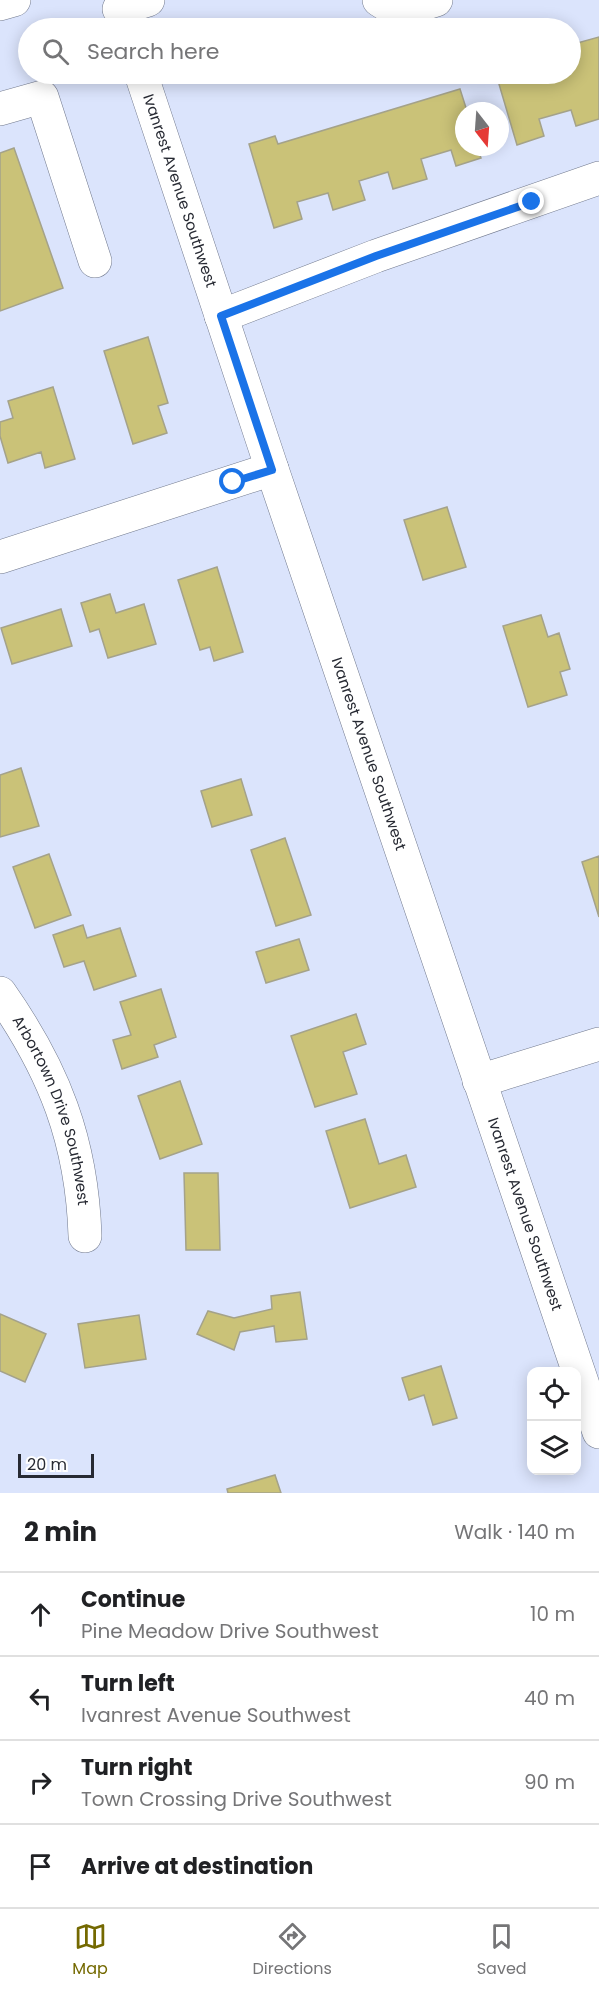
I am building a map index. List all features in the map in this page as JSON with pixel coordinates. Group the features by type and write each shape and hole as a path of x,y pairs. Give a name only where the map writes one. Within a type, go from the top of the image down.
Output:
{"street":[{"path":"0,4 14,0"},
{"path":"379,0 398,12 436,0"},
{"name":"Ivanrest Avenue Southwest","path":"144,84 272,470 599,1432"},
{"path":"0,109 42,97 95,261"},
{"path":"221,316 376,256 599,178"},
{"path":"0,557 272,470"},
{"name":"Arbortown Drive Southwest","path":"0,993 22,1025 46,1070 74,1141 83,1189 85,1236"},
{"path":"479,1081 599,1044"}],"building":[{"path":"599,37 599,119 576,126 571,110 539,119 544,136 517,145 509,118 509,102 504,102 499,84 581,84 581,42"},
{"path":"460,89 464,102 455,102 455,156 480,156 481,158 456,166 451,150 421,159 427,179 393,189 388,172 359,181 365,200 333,210 328,193 297,202 302,219 274,228 249,144 275,136 278,144"},
{"path":"14,148 63,288 0,311 0,153"},
{"path":"148,337 168,403 158,406 167,433 133,444 104,351"},
{"path":"53,387 75,459 45,468 41,452 8,463 0,436 0,422 13,418 8,401"},
{"path":"447,507 466,567 423,580 404,520"},
{"path":"217,567 243,652 214,661 210,647 200,650 178,580"},
{"path":"110,594 116,613 144,604 156,644 108,658 99,629 90,632 81,603"},
{"path":"61,609 72,646 12,664 1,628"},
{"path":"541,615 548,637 559,633 570,669 560,672 567,695 528,707 503,626"},
{"path":"21,768 39,826 0,837 0,775"},
{"path":"241,779 252,815 212,827 201,791"},
{"path":"285,838 311,915 276,926 251,850"},
{"path":"49,854 71,915 35,928 13,867"},
{"path":"599,856 599,917 582,862"},
{"path":"83,925 87,938 120,928 136,976 94,990 84,961 64,967 53,935"},
{"path":"299,939 309,970 266,983 256,952"},
{"path":"161,989 176,1037 154,1045 158,1057 122,1069 113,1040 131,1035 120,1002"},
{"path":"356,1014 366,1044 343,1052 357,1094 315,1107 291,1036"},
{"path":"180,1081 202,1144 160,1159 138,1096"},
{"path":"365,1119 379,1164 406,1155 416,1187 350,1208 326,1131"},
{"path":"184,1173 218,1173 220,1250 186,1250"},
{"path":"300,1292 307,1339 276,1342 274,1326 240,1332 234,1350 197,1334 208,1311 234,1318 272,1309 271,1296"},
{"path":"0,1314 46,1334 25,1382 0,1371"},
{"path":"139,1315 146,1359 85,1368 78,1324"},
{"path":"441,1366 457,1418 433,1425 424,1395 409,1400 402,1378"},
{"path":"275,1475 281,1493 228,1493 227,1489"}],"route":[{"path":"233,482 272,470 221,316 376,256 532,202"}]}
